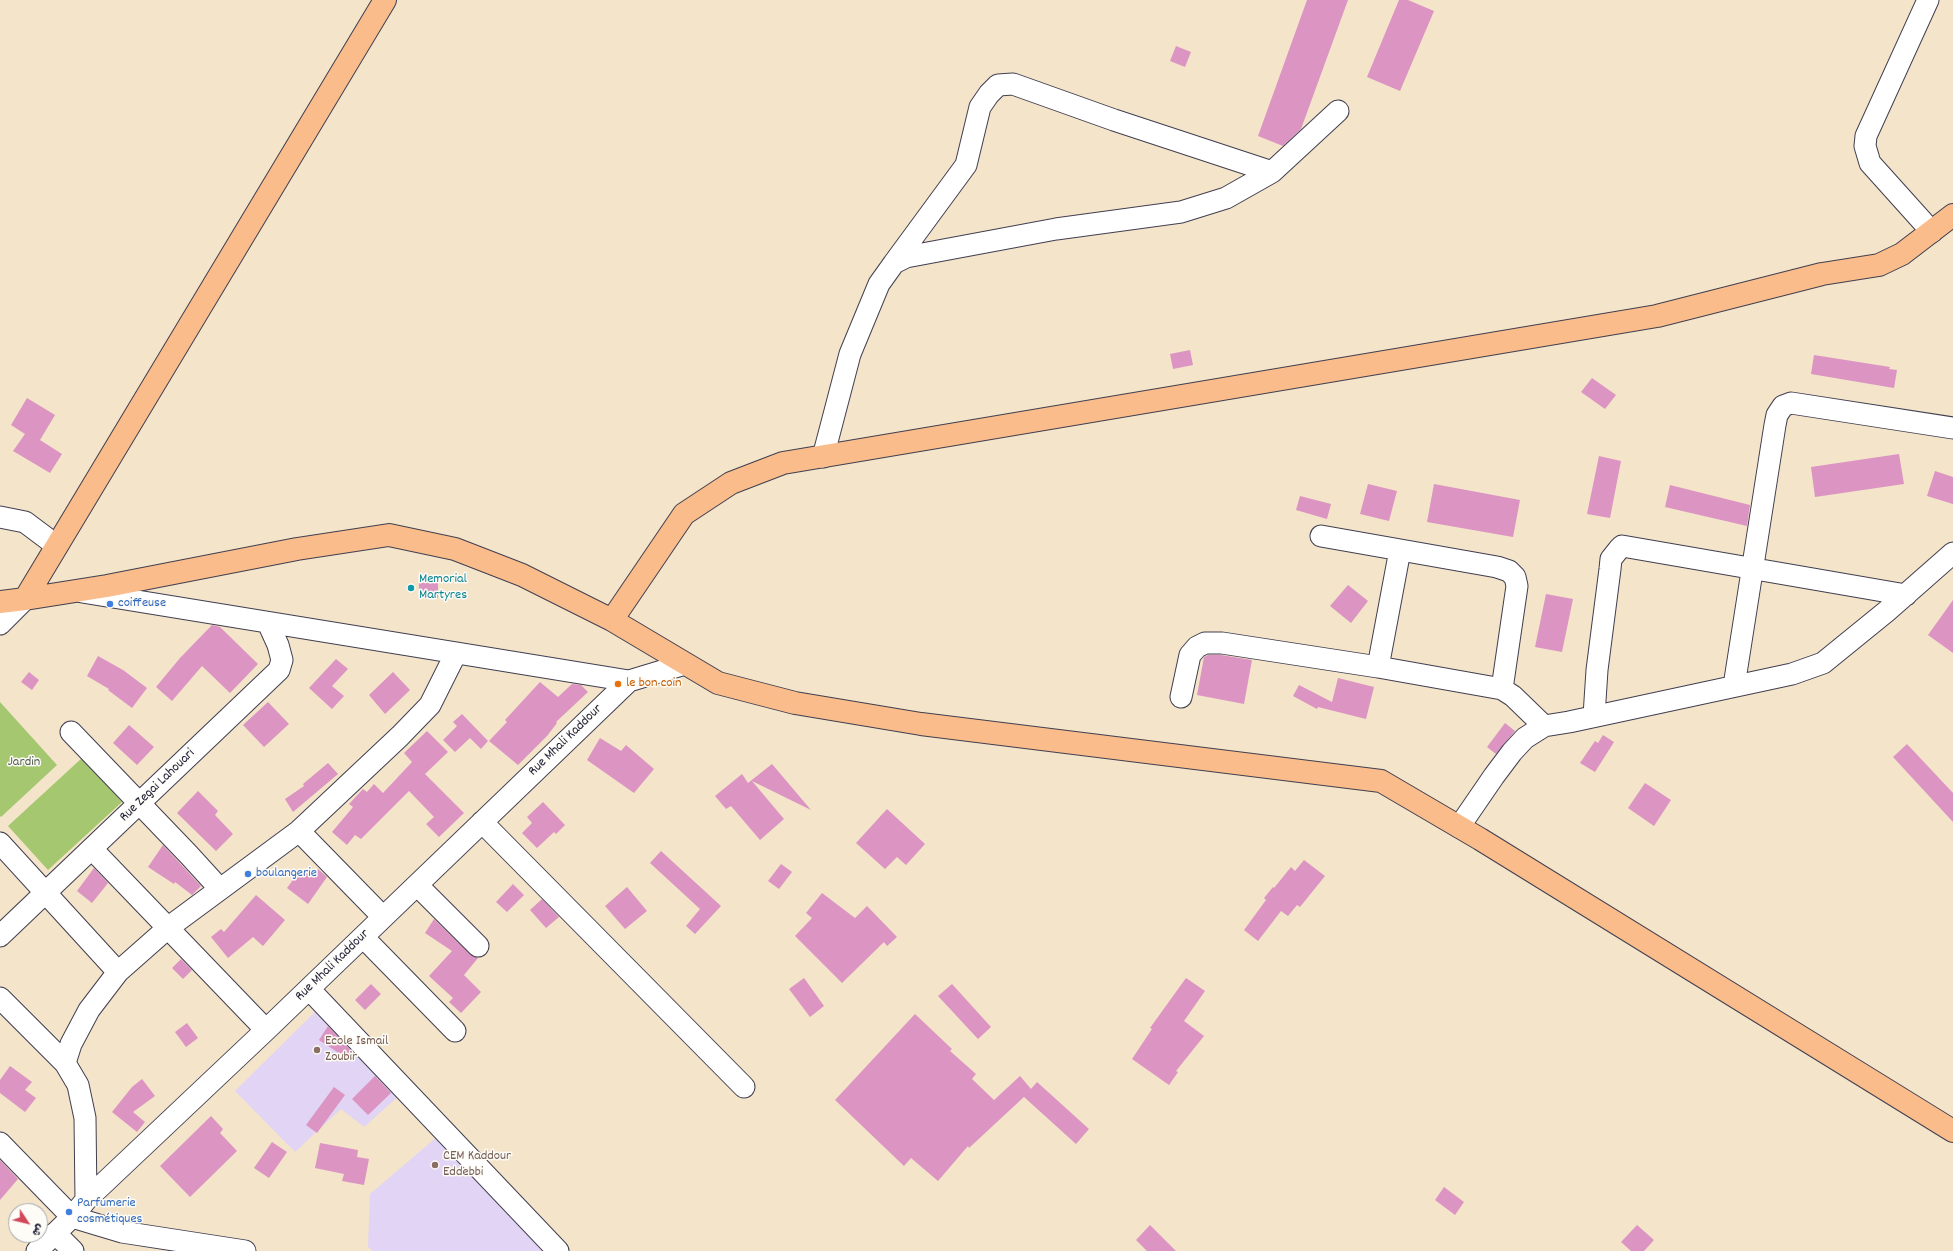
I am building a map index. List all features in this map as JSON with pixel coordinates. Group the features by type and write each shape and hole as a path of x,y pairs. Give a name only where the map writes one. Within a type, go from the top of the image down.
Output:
{"main road":[{"path":"25,600 385,0"},
{"path":"612,620 684,514 731,483 783,463 1658,316 1822,274 1879,265 1902,254 1953,216"},
{"path":"0,602 25,600 297,549 389,535 455,549 522,575 612,620 718,683 802,704 921,724 1381,781 1459,827 1953,1131"}],"street":[{"path":"1928,0 1866,136 1865,146 1870,164 1932,232"},
{"path":"823,457 850,354 879,284 966,165 980,107 989,94 998,85 1013,84 1114,120 1272,172"},
{"path":"894,263 906,257 1048,230 1181,212 1226,198 1272,172 1338,111"},
{"path":"1734,686 1775,426 1777,415 1783,406 1792,403 1953,428"},
{"path":"0,517 25,522 57,546"},
{"path":"1321,536 1497,567 1509,571 1515,577 1516,586 1502,689"},
{"path":"1594,716 1597,670 1611,559 1622,546 1906,595"},
{"path":"1378,667 1400,550"},
{"path":"1459,827 1512,752 1525,738 1544,726 1792,674 1823,663 1906,595 1953,552"},
{"path":"75,591 628,681 685,664"},
{"path":"0,624 25,600"},
{"name":"Rue Zegai Lahouari","path":"0,936 279,670 282,660 278,645 268,623"},
{"path":"1181,697 1190,655 1197,647 1205,643 1222,643 1378,667 1502,689 1513,696 1544,726"},
{"path":"65,1063 71,1044 89,1010 118,972 169,927 299,831 400,736 430,705 456,653"},
{"name":"Rue Mhali Kaddour","path":"37,1251 72,1217 86,1200 309,989 628,681"},
{"path":"71,732 220,889"},
{"path":"482,822 744,1087"},
{"path":"299,831 383,917"},
{"path":"0,843 118,972"},
{"path":"92,849 169,927 266,1030"},
{"path":"417,885 478,946"},
{"path":"363,937 455,1031"},
{"path":"309,989 558,1251"},
{"path":"0,998 65,1063 78,1085 85,1118 86,1200"},
{"path":"0,1143 72,1217 122,1232 245,1251"},
{"path":"55,1233 73,1251"}],"shaded area":[{"name":"Ecole Ismail Zoubir","path":"318,1009 401,1094 364,1127 341,1109 295,1152 235,1091"},
{"name":"CEM Kaddour Eddebbi","path":"438,1136 550,1251 373,1251 368,1247 370,1194"}],"green space":[{"name":"Jardin","path":"0,702 57,765 1,817 0,816"},
{"path":"82,758 122,802 48,870 8,826"}],"building":[{"path":"1307,0 1348,0 1301,129 1283,146 1258,136"},
{"path":"1399,0 1408,0 1434,11 1400,91 1367,77"},
{"path":"1176,46 1191,52 1185,67 1170,61"},
{"path":"1190,350 1193,365 1173,369 1170,354"},
{"path":"1814,355 1890,367 1889,369 1897,370 1894,388 1811,374"},
{"path":"1592,378 1616,395 1605,409 1581,392"},
{"path":"27,398 55,415 40,440 62,454 50,473 13,451 25,434 11,425"},
{"path":"1899,454 1904,484 1815,497 1811,467"},
{"path":"1599,456 1621,461 1610,518 1587,514"},
{"path":"1935,471 1953,477 1953,504 1927,496"},
{"path":"1368,484 1397,491 1389,521 1360,514"},
{"path":"1434,484 1520,500 1513,537 1427,522"},
{"path":"1670,485 1750,505 1747,526 1665,507"},
{"path":"1300,496 1331,504 1327,519 1296,510"},
{"path":"419,583 438,583 438,598 419,598"},
{"path":"1348,585 1368,601 1351,623 1330,606"},
{"path":"1546,594 1573,599 1562,652 1535,647"},
{"path":"1953,600 1953,653 1928,635"},
{"path":"212,625 220,627 258,664 230,693 202,666 172,701 156,687 180,658"},
{"path":"1208,655 1221,655 1252,660 1244,704 1197,695 1204,657"},
{"path":"98,656 123,670 147,688 132,708 108,690 109,689 87,676"},
{"path":"336,659 348,669 332,686 344,696 332,709 309,688"},
{"path":"29,672 39,680 32,690 21,682"},
{"path":"393,672 410,690 385,714 369,695"},
{"path":"1338,678 1374,687 1366,719 1318,707 1317,709 1293,696 1299,685 1332,702"},
{"path":"540,682 558,697 572,684 581,685 588,692 556,722 557,723 547,736 518,765 489,741 507,722 505,720"},
{"path":"268,702 289,724 264,747 243,725"},
{"path":"462,714 488,741 481,749 470,738 455,752 443,740 457,726 453,722"},
{"path":"1505,723 1515,731 1496,754 1487,747"},
{"path":"129,725 154,747 137,765 113,743"},
{"path":"427,731 448,752 425,774 464,813 439,837 426,824 434,817 409,791 361,839 355,835 347,845 332,832 353,807 349,804 363,789 367,792 374,784 383,793 412,762 404,753"},
{"path":"1603,735 1614,742 1595,772 1580,763 1595,741 1598,743"},
{"path":"600,738 621,751 626,745 654,769 634,793 587,760"},
{"path":"1907,744 1953,793 1953,822 1893,757"},
{"path":"328,763 338,774 293,812 285,799 304,786 303,784"},
{"path":"772,764 811,810 752,781 784,819 760,840 731,806 726,809 715,796 742,774 748,783"},
{"path":"1645,783 1671,800 1654,826 1628,808"},
{"path":"198,791 218,811 215,815 233,834 216,851 177,813"},
{"path":"543,802 565,825 556,834 554,832 537,848 522,833 532,823 527,817"},
{"path":"887,809 925,844 906,865 897,857 885,869 856,843"},
{"path":"163,845 201,886 192,895 175,882 174,884 148,867"},
{"path":"661,851 721,906 695,934 686,926 700,909 650,863"},
{"path":"1304,860 1325,876 1300,907 1297,905 1288,916 1281,911 1258,941 1244,930 1266,900 1264,898 1273,887 1274,888 1291,867 1295,871"},
{"path":"781,864 792,872 779,889 768,881"},
{"path":"94,868 108,883 92,903 77,891"},
{"path":"301,869 312,877 318,869 327,877 308,904 287,888"},
{"path":"513,884 524,895 507,912 496,902"},
{"path":"627,887 647,911 625,929 605,906"},
{"path":"822,893 855,918 867,906 897,937 887,946 884,942 842,983 795,936 812,918 806,913"},
{"path":"256,895 285,920 263,946 253,937 228,958 211,937 221,929 224,932"},
{"path":"542,899 559,917 546,928 530,910"},
{"path":"434,919 470,954 478,958 464,975 481,992 461,1013 449,1002 453,998 429,976 452,951 425,933"},
{"path":"181,959 192,970 183,979 172,968"},
{"path":"804,978 824,1006 810,1017 789,989"},
{"path":"1186,978 1205,991 1184,1021 1204,1036 1176,1071 1178,1072 1169,1085 1132,1059 1152,1029 1150,1028"},
{"path":"371,984 381,994 365,1010 355,1000"},
{"path":"952,984 991,1027 978,1039 938,996"},
{"path":"915,1014 952,1049 950,1051 976,1074 972,1079 994,1100 1020,1076 1031,1089 1037,1082 1089,1129 1076,1144 1024,1097 1025,1096 969,1148 968,1146 938,1181 911,1158 904,1166 835,1100"},
{"path":"187,1023 198,1038 186,1047 175,1032"},
{"path":"328,1026 355,1055 351,1061 319,1040"},
{"path":"10,1066 32,1082 25,1090 36,1098 25,1112 0,1093 0,1080"},
{"path":"375,1076 391,1093 368,1115 352,1099"},
{"path":"142,1079 155,1096 133,1112 145,1122 137,1132 112,1112 132,1087"},
{"path":"334,1087 345,1095 317,1133 306,1125"},
{"path":"211,1116 223,1129 220,1133 237,1151 190,1197 160,1166"},
{"path":"272,1142 287,1152 269,1178 254,1168"},
{"path":"320,1143 358,1150 357,1157 369,1159 364,1185 342,1181 344,1174 315,1168"},
{"path":"0,1160 18,1179 0,1200"},
{"path":"1444,1187 1464,1202 1455,1215 1435,1200"},
{"path":"1150,1225 1176,1251 1147,1251 1136,1240"},
{"path":"1637,1225 1654,1240 1644,1251 1631,1251 1621,1242"}],"place":[{"name":"Memorial Martyres","path":"411,588"},
{"name":"coiffeuse","path":"110,604"},
{"name":"le bon coin","path":"618,684"},
{"name":"boulangerie","path":"248,874"},
{"name":"Ecole Ismail Zoubir","path":"317,1050"},
{"name":"CEM Kaddour Eddebbi","path":"435,1165"},
{"name":"Parfumerie cosmétiques","path":"69,1212"}]}
